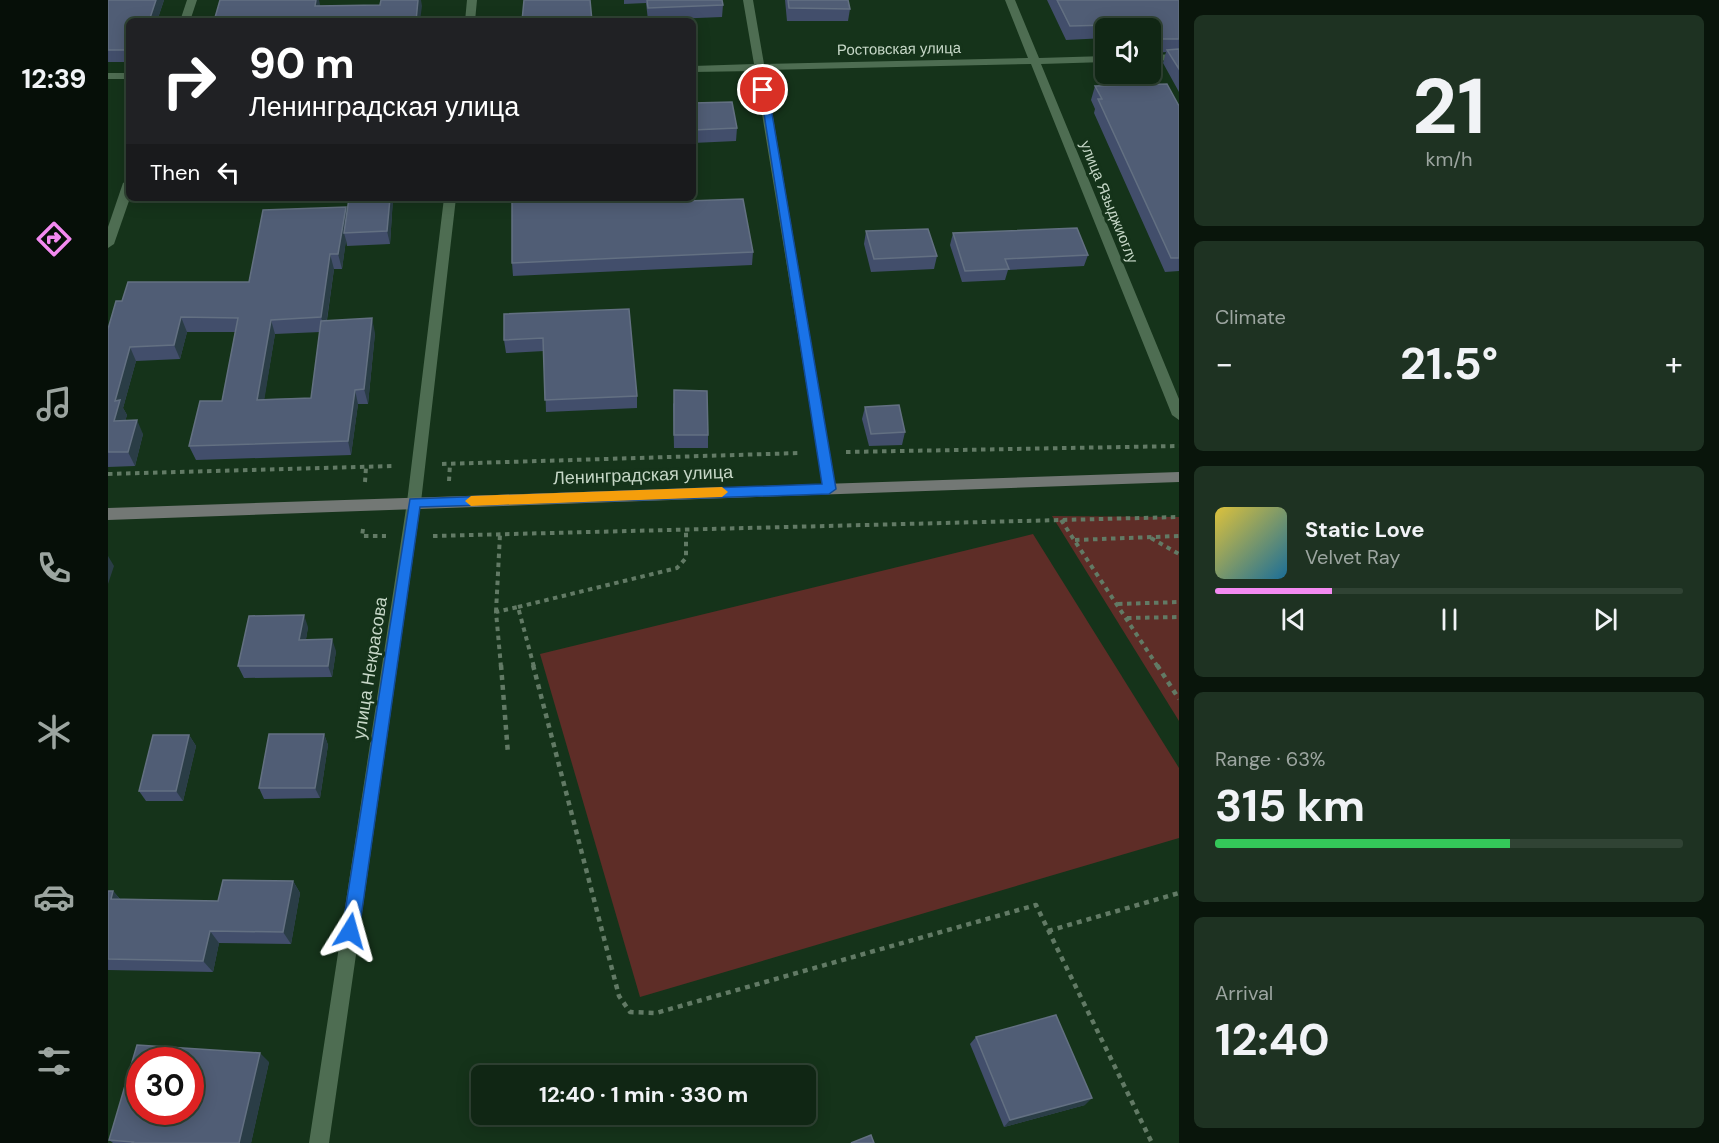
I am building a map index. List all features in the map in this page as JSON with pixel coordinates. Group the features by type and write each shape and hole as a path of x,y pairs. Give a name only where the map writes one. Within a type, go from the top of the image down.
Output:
{"main road":[{"name":"Ленинградская улица","path":"108,514 1179,477"}],"street":[{"path":"186,18 192,0"},
{"path":"470,18 472,0"},
{"path":"748,0 829,489"},
{"name":"улица Языджиоглу","path":"1011,0 1179,415"},
{"path":"1161,58 1179,57"},
{"name":"Ростовская улица","path":"696,69 1095,59"},
{"path":"108,76 126,76"},
{"path":"108,244 126,192"},
{"name":"улица Некрасова","path":"319,1143 414,502 450,201"}],"path":[{"path":"108,474 823,452 1179,446"},
{"path":"409,536 1179,518"},
{"path":"1061,520 1179,699"},
{"path":"496,612 677,568 686,558 686,529"},
{"path":"500,534 496,612 508,754"},
{"path":"1074,540 1179,536"},
{"path":"1150,537 1179,555"},
{"path":"1117,604 1179,602"},
{"path":"518,607 619,996 630,1012 656,1013 1036,905 1152,1143"},
{"path":"1126,618 1179,617"},
{"path":"1048,931 1179,892"}],"shaded area":[{"path":"1052,516 1179,517 1179,721"},
{"path":"1033,534 1179,768 1179,838 640,997 540,654"}],"building":[{"path":"108,0 156,0 150,18 126,18 126,50 108,50"},
{"path":"220,0 316,0 315,6 380,5 381,0 418,0 416,18 215,18"},
{"path":"524,0 590,0 592,18 522,18"},
{"path":"647,0 722,0 723,5 648,8"},
{"path":"788,0 848,0 850,9 789,8"},
{"path":"1057,0 1179,0 1179,39 1161,39 1161,18 1095,18 1095,25 1070,26"},
{"path":"1179,49 1179,69 1167,50"},
{"path":"1167,84 1179,106 1179,258 1171,258 1098,99 1102,99 1095,86"},
{"path":"732,102 737,128 696,130 696,103"},
{"path":"743,199 753,252 512,263 512,201 658,202"},
{"path":"349,201 390,201 387,231 344,233"},
{"path":"346,207 338,254 330,254 321,317 271,320 257,400 311,398 321,321 372,318 364,389 355,390 348,441 189,446 200,401 222,401 238,318 181,317 174,345 130,347 115,401 120,400 114,421 137,420 128,452 108,452 108,329 116,301 122,301 128,282 249,282 263,210"},
{"path":"1077,228 1088,255 1005,259 1009,269 965,271 953,233"},
{"path":"928,229 937,256 874,259 866,231"},
{"path":"629,309 637,396 545,400 543,338 504,340 504,314"},
{"path":"674,390 707,391 708,435 674,435"},
{"path":"899,405 905,432 871,434 865,407"},
{"path":"304,615 299,640 332,639 328,666 238,666 249,616"},
{"path":"269,734 324,734 315,788 259,788"},
{"path":"153,735 189,735 176,791 139,791"},
{"path":"223,880 293,881 283,932 210,931 203,961 108,959 108,891 113,891 111,899 218,901"},
{"path":"1056,1015 1092,1098 1010,1120 976,1037"},
{"path":"137,1045 168,1047 136,1047"},
{"path":"204,1049 260,1053 239,1143 109,1140 126,1082 126,1125 204,1125"},
{"path":"871,1135 874,1143 851,1143"}],"slow traffic":[{"path":"471,501 722,492"}],"route":[{"path":"350,931 414,502 829,489 763,90"}]}
